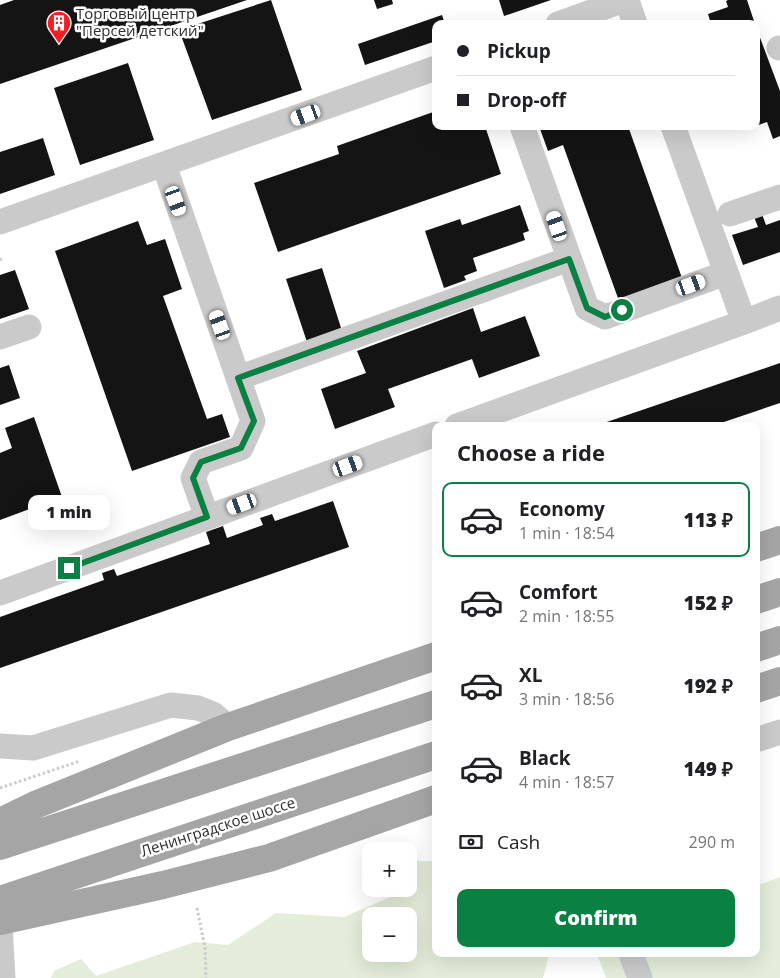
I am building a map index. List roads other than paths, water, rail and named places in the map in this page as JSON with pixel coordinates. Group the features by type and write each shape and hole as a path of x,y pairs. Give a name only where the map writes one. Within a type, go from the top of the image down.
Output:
{"main road":[{"path":"760,547 780,540"},
{"path":"0,822 35,805 228,727 432,657"},
{"path":"760,688 780,681"},
{"path":"0,846 432,705"},
{"name":"Ленинградское шоссе","path":"0,900 432,756"},
{"path":"0,923 269,858 432,800"}],"lane":[{"path":"569,20 625,0 633,20"},
{"path":"0,222 432,69"},
{"path":"523,130 587,308 605,317 726,273"},
{"path":"674,130 744,322"},
{"path":"164,165 254,421 241,448 201,462 193,478 207,517"},
{"path":"730,214 780,197"},
{"path":"238,378 569,259"},
{"path":"468,422 780,308"},
{"path":"0,337 29,327"},
{"path":"0,593 432,435"},
{"path":"0,746 33,748 171,705 198,708 213,714 228,727"},
{"path":"760,739 780,732"},
{"path":"0,923 3,978"},
{"path":"632,957 640,978"}],"place":[{"name":"Торговый центр \"Персей детский\"","path":"59,44"}]}
